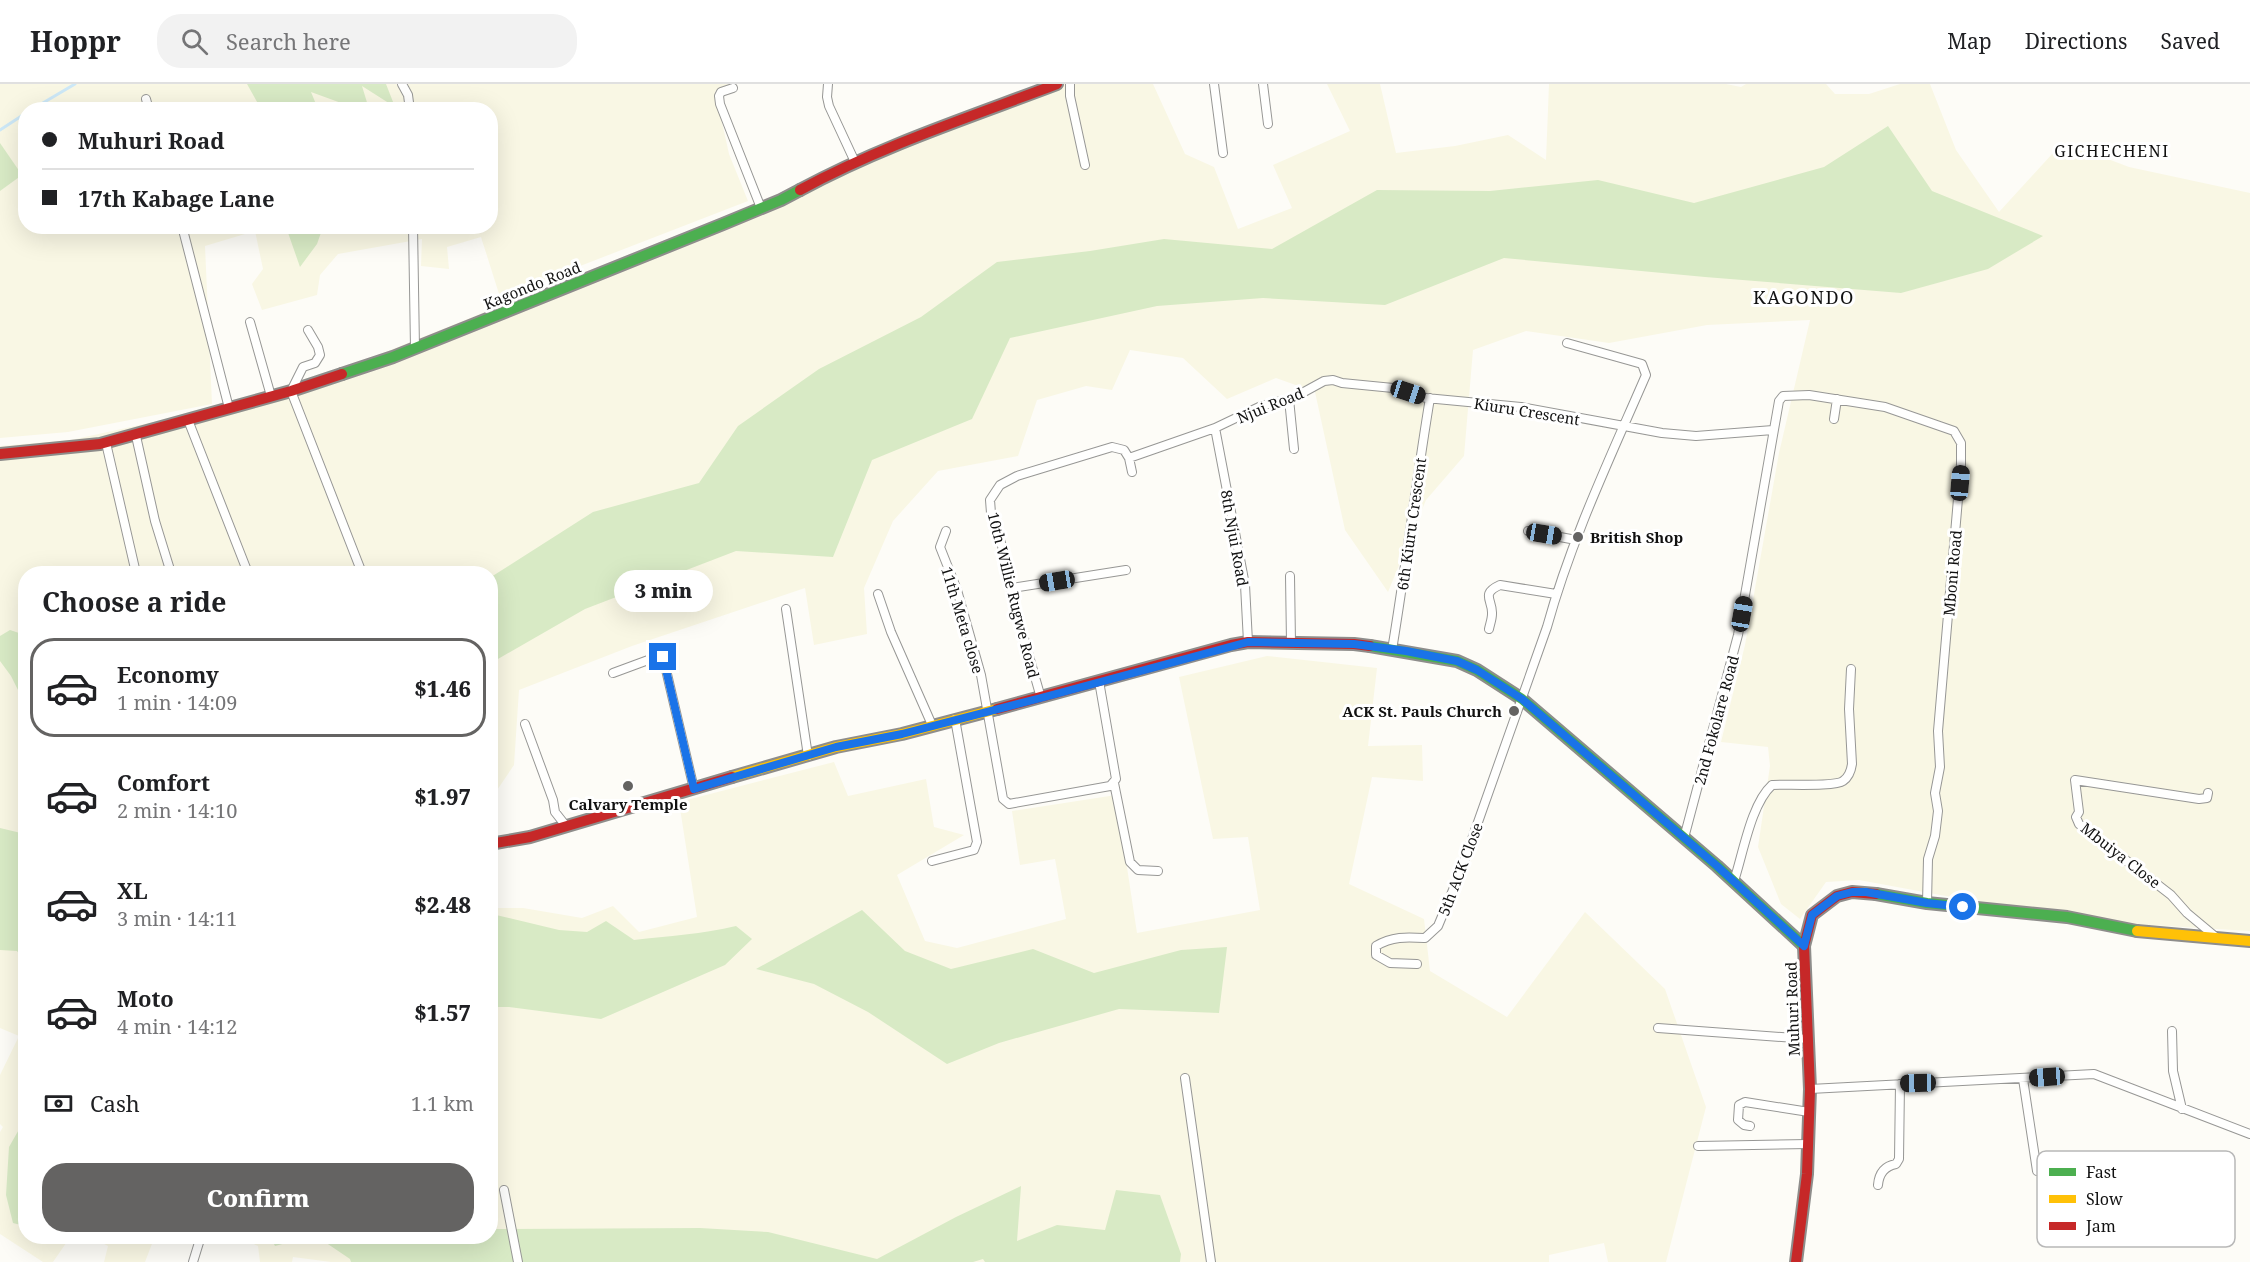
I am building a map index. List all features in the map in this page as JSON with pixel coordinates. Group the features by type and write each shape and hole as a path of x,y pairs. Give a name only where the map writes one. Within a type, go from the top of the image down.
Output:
{"street":[{"path":"402,84 409,102"},
{"path":"828,84 829,106 855,162"},
{"name":"Kagondo Road","path":"0,454 78,448 136,436 291,391 415,348 761,208 855,162 1057,84"},
{"path":"1070,84 1070,96 1085,165"},
{"path":"1214,84 1223,153"},
{"path":"1263,84 1268,124"},
{"path":"733,88 721,92 720,104 761,208"},
{"path":"184,234 229,408"},
{"path":"413,234 415,348"},
{"path":"250,322 270,396"},
{"path":"308,330 320,355 315,363 303,367 291,391 359,566"},
{"path":"1522,699 1576,540 1646,375 1642,364 1567,343"},
{"name":"Njui Road","path":"1129,458 1216,431 1261,406 1289,399 1324,381 1333,380 1393,388 1430,398"},
{"name":"Mboni Road","path":"1790,395 1837,399 1885,407 1954,431 1961,443 1938,731 1940,767 1935,793 1938,811 1935,836 1928,859 1927,903"},
{"name":"2nd Fokolare Road","path":"1684,838 1738,636 1779,401 1783,396 1790,395"},
{"name":"Kiuru Crescent","path":"1430,398 1521,407 1623,427 1696,436 1773,430"},
{"name":"6th Kiuru Crescent","path":"1392,650 1406,571 1412,509 1430,398"},
{"path":"1289,399 1294,449"},
{"path":"1834,419 1837,399"},
{"path":"188,420 245,566"},
{"name":"8th Njui Road","path":"1216,431 1245,585 1248,642"},
{"path":"136,436 155,521 169,566"},
{"path":"106,443 134,566"},
{"name":"10th Willie Rugwe Road","path":"1041,698 1015,608 1002,546 991,513 990,500 1004,482 1017,476 1112,447 1124,450 1129,458"},
{"path":"1129,458 1132,472"},
{"name":"11th Meta close","path":"946,531 940,547 957,590 981,675 1003,799 1009,804 1110,786 1114,783"},
{"path":"1528,531 1576,540"},
{"path":"1012,588 1126,570"},
{"path":"1290,576 1290,643"},
{"path":"1489,629 1493,612 1488,596 1490,591 1500,585 1556,594"},
{"path":"878,594 891,632 932,725"},
{"path":"786,609 808,756"},
{"path":"498,843 530,837 836,747 902,734 1248,642 1354,644 1457,661 1477,670 1522,699 1734,881 1804,946"},
{"path":"613,673 659,656 663,657 694,789"},
{"path":"1734,881 1756,809 1764,791 1772,784 1843,782 1850,773 1852,764 1849,710 1851,669"},
{"path":"1099,681 1116,779 1114,783 1130,862 1138,870 1158,871"},
{"name":"5th ACK Close","path":"1417,964 1390,963 1376,955 1376,946 1385,940 1402,937 1425,938 1437,926 1460,873 1522,699"},
{"path":"932,861 974,850 977,842 955,719"},
{"path":"525,724 553,800 555,812 566,826"},
{"name":"Mbuiya Close","path":"2208,793 2207,798 2199,798 2075,780 2079,812 2076,817 2079,824 2171,895 2187,913 2217,938"},
{"name":"Muhuri Road","path":"1796,1262 1807,1174 1810,1089 1804,946 1812,915 1837,896 1852,892 1866,892 1927,903 2067,917 2142,932 2250,940"},
{"path":"1658,1028 1808,1039"},
{"path":"2172,1031 2173,1071 2182,1108"},
{"path":"1810,1089 2094,1074 2250,1134"},
{"path":"1185,1078 1211,1262"},
{"path":"2024,1079 2037,1171"},
{"path":"1878,1185 1880,1175 1884,1170 1896,1164 1899,1159 1900,1084"},
{"path":"1750,1126 1738,1120 1739,1106 1745,1102 1809,1112"},
{"path":"1698,1146 1808,1144"},
{"path":"504,1190 518,1262"},
{"path":"194,1262 199,1244"}],"shaded area":[{"path":"0,84 735,84 715,91 729,154 748,201 500,297 481,237 447,247 449,269 421,266 422,239 338,254 320,275 317,295 262,310 252,284 263,269 256,234 498,234 498,102 18,102 18,234 245,234 205,246 212,404 68,432 0,438"},
{"path":"1044,84 1153,84 1185,154 1214,167 1238,229 1292,208 1273,165 1350,131 1327,84 1380,84 1396,153 1455,146 1508,135 1546,160 1549,84 1726,84 1741,87 1746,84 1826,84 1835,94 1869,94 1900,84 1930,84 1956,150 1999,212 2063,142 2129,167 2250,193 2250,931 2133,924 2065,912 1989,904 1859,880 1826,882 1800,919 1781,904 1758,847 1770,766 1768,747 1721,742 1745,645 1779,453 1810,320 1707,325 1609,343 1526,331 1473,350 1464,456 1426,500 1388,592 1345,530 1315,392 1276,378 1227,399 1183,358 1130,350 1112,390 1086,386 1037,400 1018,456 938,471 893,521 864,588 867,634 814,645 805,588 632,646 519,690 514,765 498,789 498,566 18,566 18,1036 0,1028 0,446 71,440 213,409 348,367 765,200 875,147"},
{"path":"1267,656 1377,668 1368,746 1422,745 1423,781 1372,777 1349,884 1424,919 1430,971 1507,1017 1585,912 1665,989 1706,1107 1666,1262 1608,1262 1604,1243 1549,1255 1549,1262 331,1262 293,1257 292,1262 260,1262 258,1246 254,1244 498,1244 498,908 523,908 582,918 613,906 639,932 697,917 679,802 834,762 848,796 926,779 934,827 964,835 897,875 925,941 957,948 1066,919 1055,859 1020,865 1012,811 1116,795 1137,933 1260,910 1248,837 1213,839 1179,677"},
{"path":"18,1038 18,1244 65,1244 53,1262 43,1262 0,1234 0,1132 3,1127 0,1124 0,1075"},
{"path":"104,1244 152,1244 145,1262 104,1262 108,1246"}],"green space":[{"path":"247,84 386,84 393,102 387,102 362,86 367,102 338,102 311,92 315,102 257,102"},
{"path":"1888,126 1932,191 2043,236 1988,269 1901,293 1504,258 1385,305 1263,298 1157,306 1010,338 972,419 872,460 833,557 736,551 585,609 498,659 498,573 593,512 699,483 738,426 819,369 921,317 997,262 1164,239 1272,249 1377,190 1490,191 1598,180 1694,203 1824,167"},
{"path":"0,143 18,169 18,178 0,191"},
{"path":"288,234 321,234 317,244 300,267"},
{"path":"10,630 18,633 18,690 0,661 0,636"},
{"path":"0,828 18,832 18,952 0,950"},
{"path":"862,910 905,951 951,969 1033,949 1094,973 1181,950 1227,947 1219,1013 1119,1009 999,1043 947,1064 868,1012 814,984 756,969"},
{"path":"498,915 559,930 587,932 606,921 634,940 736,926 752,939 725,965 601,1019 498,1007"},
{"path":"18,1131 18,1224 13,1223 6,1195 9,1147"},
{"path":"1021,1186 1017,1241 1057,1225 1105,1230 1116,1190 1160,1195 1181,1254 1180,1262 985,1262 983,1259 973,1262 351,1262 328,1244 498,1244 498,1229 700,1228 768,1232 877,1259"}],"waterway":[{"path":"45,102 75,84"},
{"path":"0,130 18,118"}],"traffic: fast":[{"path":"342,374 393,357 723,224 800,190"},
{"path":"1370,646 1457,661 1477,670 1522,699 1717,866 1804,946"},
{"path":"1876,894 1927,903 2067,917 2137,931"}],"traffic: slow":[{"path":"732,777 836,747 902,734 997,709"},
{"path":"2137,931 2250,941"}],"traffic: jam":[{"path":"800,190 894,146 1057,84"},
{"path":"0,454 100,444 291,391 342,374"},
{"path":"997,709 1248,642 1370,646"},
{"path":"498,843 530,837 732,777"},
{"path":"1796,1262 1807,1174 1810,1089 1804,946 1812,915 1837,896 1852,892 1876,894"}],"place":[{"name":"British Shop","path":"1578,537"},
{"name":"ACK St. Pauls Church","path":"1514,711"},
{"name":"Calvary Temple","path":"628,786"}],"district":[{"name":"GICHECHENI","path":"2112,151"},
{"name":"KAGONDO","path":"1804,297"}],"route":[{"path":"663,657 694,789 836,747 902,734 1231,645 1248,642 1354,644 1440,657 1457,661 1477,670 1522,699 1717,866 1804,946 1812,915 1837,896 1852,892 1866,892 1963,907"}]}
